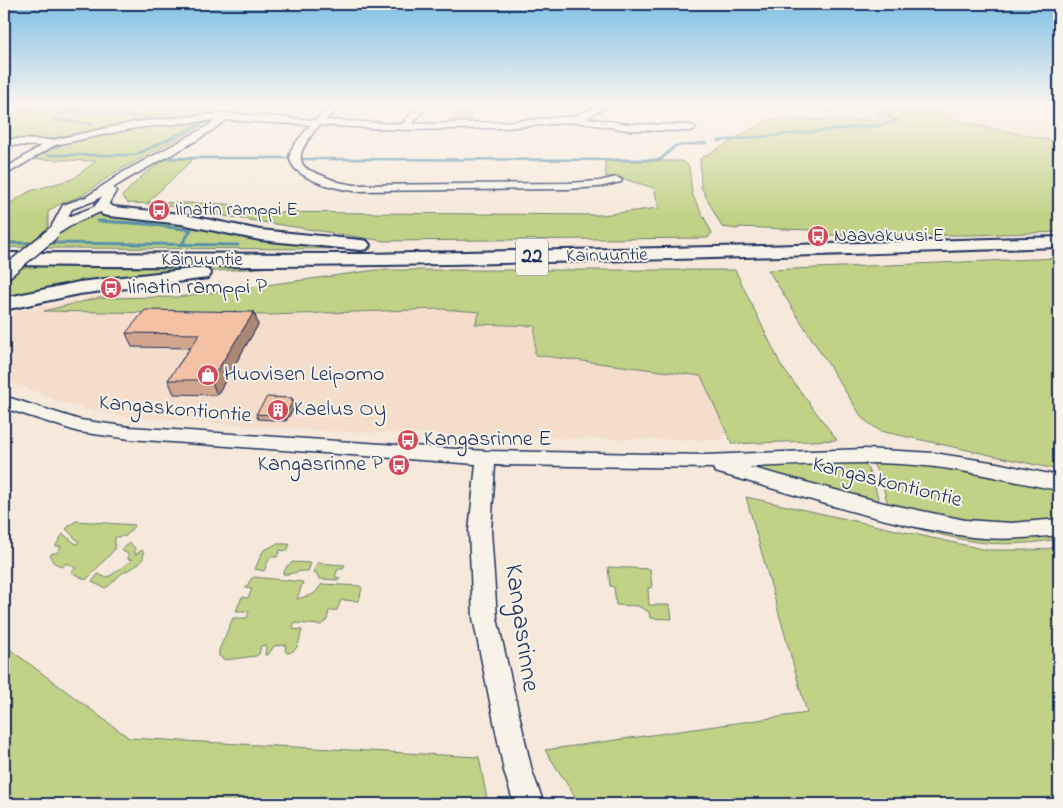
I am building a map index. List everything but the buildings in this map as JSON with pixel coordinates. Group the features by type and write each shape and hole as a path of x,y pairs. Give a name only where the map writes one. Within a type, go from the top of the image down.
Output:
{"highway":[{"path":"103,205 109,211 181,219 268,236 448,255"},
{"name":"Kainuuntie","path":"4,258 366,260 448,255 1059,236"},
{"name":"Kainuuntie","path":"4,252 448,255 763,252 1059,242"},
{"path":"4,304 79,288 158,278 244,270 384,265 448,255"}],"street":[{"path":"4,173 49,144"},
{"path":"54,232 62,220 64,209 83,202 183,144"},
{"path":"301,144 296,151 296,162 300,169 344,187 568,186 599,184 617,180"},
{"path":"4,274 54,232 73,219 96,211 103,205 118,180"},
{"path":"83,202 103,205"},
{"name":"Kangaskontiontie","path":"4,402 79,426 112,431 486,458 705,462 865,456 934,460 997,470 1059,483"},
{"name":"Kangasrinne","path":"486,458 480,531 485,618 518,771 529,804"},
{"name":"Kangaskontiontie","path":"705,462 884,511 965,528 1011,531 1059,527"}],"shaded area":[{"path":"98,296 164,296 151,312 269,315 440,309 481,312 475,324 536,326 535,355 701,376 727,434 720,440 530,438 323,431 130,417 83,409 55,400 4,379 4,314"}],"green space":[{"path":"168,144 114,173 83,195 56,206 48,212 48,228 25,247 4,248 4,207 30,191 73,179 96,161 29,159 53,145"},
{"path":"727,144 1059,144 1059,232 850,236 830,235 809,230 722,227 701,187 700,159"},
{"path":"167,159 193,159 148,202 227,204 257,212 601,215 659,208 654,188 617,177 606,177 605,161 682,161 689,166 692,194 712,233 708,238 384,241 192,211 161,204 128,203 122,196 143,175"},
{"path":"103,211 146,215 309,243 371,247 371,249 40,248 75,221"},
{"path":"1059,258 1059,470 880,431 863,419 768,270"},
{"path":"24,262 316,264 161,275 4,301 4,279"},
{"path":"376,270 735,270 782,367 837,440 732,444 701,376 535,355 535,326 475,324 480,312 440,309 269,315 44,311 98,298 179,297"},
{"path":"871,460 999,473 1059,487 1059,522 1006,527 889,509 881,479"},
{"path":"864,461 873,480 880,505 726,463"},
{"path":"746,497 987,550 1036,550 1059,547 1059,804 580,804 545,750 807,713"},
{"path":"76,521 135,525 126,536 115,537 115,549 86,580 71,572 76,568 67,563 62,567 53,562 50,556 52,553 57,553 61,546 56,545 63,534 76,544 79,542 66,529"},
{"path":"892,521 1049,534 1059,532 1059,539 1005,544 974,542"},
{"path":"130,543 135,548 135,555 142,550 144,553 139,564 121,574 112,584 105,588 92,582 98,574 105,577 110,576 132,560 128,559 128,554 121,550"},
{"path":"276,544 290,544 287,551 280,550 277,557 270,557 264,571 255,569 263,551"},
{"path":"293,562 311,563 308,571 283,574 287,566"},
{"path":"317,563 345,565 343,569 338,569 335,577 340,578 339,580 319,579 314,572"},
{"path":"608,567 650,569 652,587 648,588 649,605 670,605 672,619 650,618 649,612 638,606 616,605 614,587 610,586"},
{"path":"254,577 303,582 297,599 314,594 322,584 360,586 362,588 359,601 341,600 337,610 329,611 327,620 321,625 294,623 293,629 302,630 298,645 291,652 287,653 285,651 286,645 274,646 268,655 265,655 266,645 261,646 259,654 256,656 225,660 219,656 219,650 233,618 247,618 249,611 236,611 242,597 248,598 252,589 246,588"},
{"path":"4,645 129,738 479,757 488,804 4,804"}],"waterway":[{"path":"36,156 62,144"},
{"path":"48,155 135,155 159,144"},
{"path":"303,159 660,160 675,146 699,144"},
{"path":"171,158 289,158"},
{"path":"98,221 147,224 191,230 182,244"},
{"path":"4,243 36,243"},
{"path":"47,243 238,245"}],"place":[{"name":"Iinatin ramppi E","path":"159,210"},
{"name":"Naavakuusi E","path":"818,236"},
{"name":"Iinatin ramppi P","path":"111,288"},
{"name":"Huovisen Leipomo","path":"208,375"},
{"name":"Kaelus Oy","path":"278,410"},
{"name":"Kangasrinne E","path":"408,440"},
{"name":"Kangasrinne P","path":"399,465"}]}
